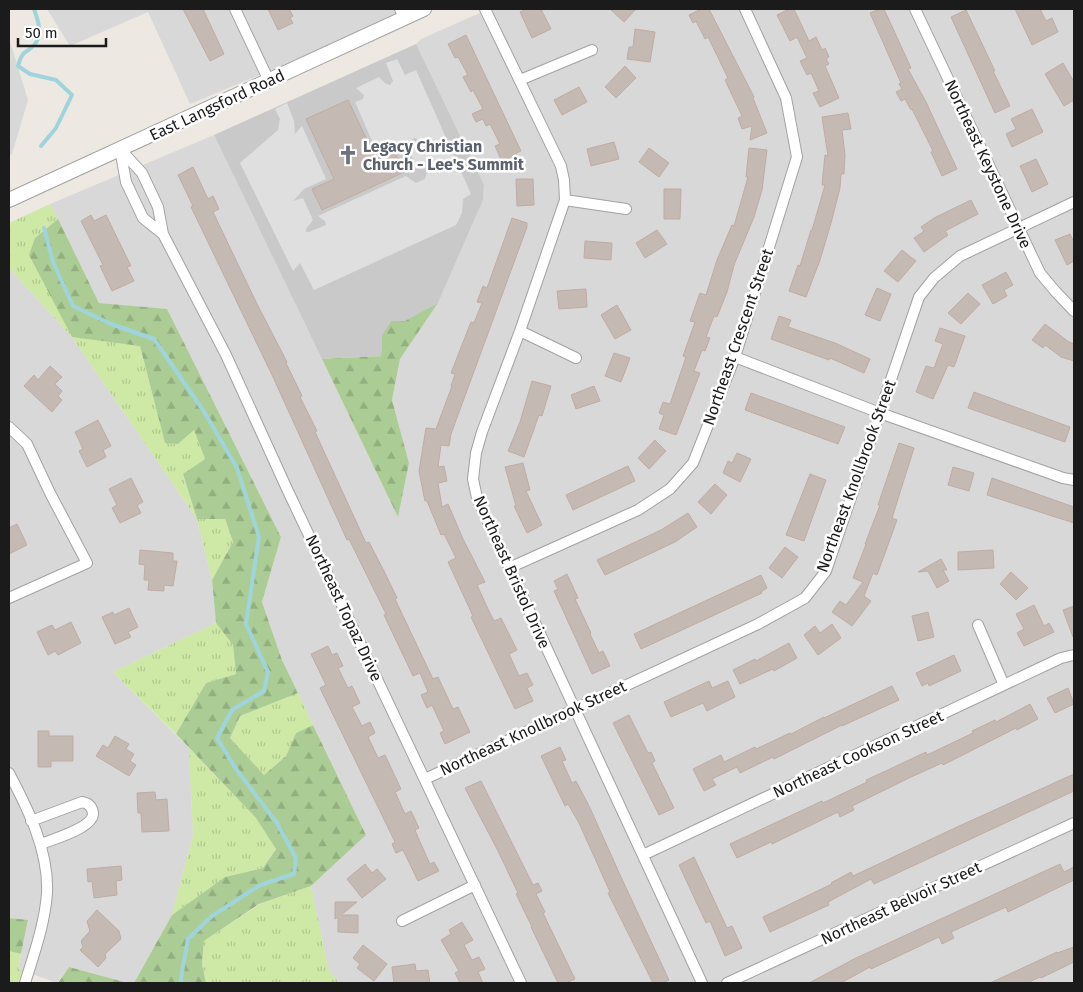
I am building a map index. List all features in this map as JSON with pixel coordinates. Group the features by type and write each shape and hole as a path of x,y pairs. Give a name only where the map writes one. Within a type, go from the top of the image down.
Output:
{"street":[{"path":"235,9 269,81"},
{"name":"East Langsford Road","path":"9,200 269,81 402,14 424,9"},
{"name":"Northeast Bristol Drive","path":"485,9 561,166 564,180 564,200 520,331 476,452 473,479 477,498 702,983"},
{"name":"Northeast Crescent Street","path":"509,568 638,510 670,489 693,463 735,357 798,157 786,98 745,9"},
{"name":"Northeast Keystone Drive","path":"915,9 1040,272 1055,292 1074,311"},
{"path":"520,80 592,50"},
{"name":"Northeast Topaz Drive","path":"120,149 126,182 143,218 163,234"},
{"name":"Northeast Topaz Drive","path":"120,149 142,173 158,207 163,234 226,355 287,489 521,983"},
{"path":"564,200 626,209"},
{"name":"Northeast Knollbrook Street","path":"425,779 758,624 805,598 826,571 919,297 934,278 960,256 1074,202"},
{"path":"520,331 576,358"},
{"path":"735,357 880,412 1063,478 1074,480"},
{"path":"9,427 27,444 50,493 87,563 9,598"},
{"path":"978,625 1004,685"},
{"name":"Northeast Cookson Street","path":"643,855 1062,658 1074,655"},
{"path":"9,773 40,844 47,892 35,950 25,983"},
{"path":"31,821 82,802 87,803 91,808 93,815 90,822 82,828 40,844"},
{"name":"Northeast Belvoir Street","path":"727,983 1074,823"},
{"path":"402,921 475,885"}],"shaded area":[{"path":"47,9 404,9 308,55 190,104 148,12 70,46"},
{"path":"489,9 1074,9 1074,983 340,983 329,973 311,886 366,835 282,660 262,602 281,537 167,310 99,303 50,204 214,135 398,516 409,463 392,400 400,359 438,303 483,200 484,185 416,44 421,39"},
{"path":"9,38 28,100 12,154 9,156"},
{"path":"416,44 484,185 483,200 438,303 382,336 381,356 322,359 214,135"},
{"path":"397,59 405,75 416,70 471,194 463,199 462,213 456,225 314,290 300,263 293,271 240,163 278,130 280,119 275,109 287,103 294,121 295,134 302,126 326,179 304,189 293,201 303,198 313,220 306,229 306,232 326,225 325,221 318,216 406,176 416,183 425,179 428,168 427,163 416,167 409,149 417,144 418,140 415,138 380,152 376,150 355,102 363,99 364,95 356,88 379,77 386,84 390,85 393,81 386,63"},
{"path":"9,268 72,337 197,519 212,580 216,623 113,672 189,748 193,835 172,915 134,983 69,967 57,983 18,969 28,921 9,918"}],"green space":[{"path":"50,204 58,219 35,238 140,346 165,442 178,444 194,429 205,459 183,475 197,519 72,337 9,268 9,223"},
{"path":"58,219 99,303 167,309 281,537 262,602 282,660 298,693 240,716 230,738 264,775 286,756 296,733 313,725 366,835 311,886 259,904 204,941 202,964 206,983 134,983 172,915 225,877 263,868 276,849 256,818 176,734 206,683 236,674 233,645 216,623 212,580 233,542 225,519 197,519 183,474 205,459 194,430 178,444 165,443 140,346 72,337 29,255 35,238"},
{"path":"438,303 400,359 392,400 409,463 398,517 322,359 381,356 382,336 391,321 405,321"},
{"path":"197,519 225,519 233,542 212,580"},
{"path":"216,623 233,645 236,674 206,683 176,734 113,672"},
{"path":"298,693 313,725 296,733 286,756 264,775 230,738 240,716"},
{"path":"189,748 256,818 276,848 263,868 225,877 172,915 193,835"},
{"path":"311,886 329,972 340,983 206,983 202,964 204,941 260,904"},
{"path":"9,918 28,920 21,954 9,951"},
{"path":"9,951 21,954 18,969 26,972 22,983 9,983"},
{"path":"69,967 128,983 58,983"}],"building":[{"path":"183,9 203,9 224,54 210,61"},
{"path":"268,9 289,9 293,16 290,18 293,23 278,30"},
{"path":"527,9 541,9 551,29 532,38 520,12"},
{"path":"610,9 636,9 624,22"},
{"path":"701,9 709,9 754,97 767,133 750,140 752,126 742,129 738,118 742,116 725,80 728,78 708,37 705,39 696,21 693,23 689,15"},
{"path":"789,9 794,9 809,41 816,37 822,50 825,48 829,57 826,59 829,64 825,66 839,98 820,107 813,93 819,91 811,73 807,75 800,61 807,58 797,37 790,41 777,15"},
{"path":"884,9 911,68 908,69 926,102 957,169 942,176 931,152 933,151 912,109 905,99 901,101 896,92 902,89 899,84 901,83 870,13"},
{"path":"1015,9 1040,9 1046,21 1052,18 1058,32 1032,45"},
{"path":"966,10 1010,106 995,113 951,17"},
{"path":"635,29 655,32 650,62 627,59 629,47 633,47"},
{"path":"466,35 521,151 516,153 521,163 506,170 495,146 500,144 490,124 486,126 483,119 476,122 472,114 483,109 473,90 471,92 463,77 468,75 458,57 455,58 448,44"},
{"path":"1063,63 1074,82 1074,100 1064,106 1045,74"},
{"path":"625,66 636,78 616,98 605,87"},
{"path":"579,87 587,102 562,115 554,100"},
{"name":"Legacy Christian Church - Lee's Summit","path":"348,100 376,159 394,151 404,172 322,210 312,189 334,179 306,119"},
{"path":"1032,109 1043,132 1012,147 1006,134 1016,129 1011,119"},
{"path":"848,113 851,129 842,130 845,155 844,174 841,174 840,188 831,223 806,297 789,291 798,265 800,266 825,185 822,185 825,155 828,156 822,117"},
{"path":"614,142 619,159 591,166 587,149"},
{"path":"649,148 669,163 659,177 639,162"},
{"path":"749,148 767,150 762,190 754,217 734,265 727,292 717,317 714,316 706,337 710,338 705,351 702,350 694,371 700,373 676,435 659,429 664,415 659,413 663,402 670,404 686,357 683,356 695,322 690,321 700,293 706,295 717,260 732,225 734,226 748,177 746,177"},
{"path":"1036,159 1048,184 1032,192 1020,166"},
{"path":"193,167 208,199 213,196 219,209 213,212 287,362 302,396 300,397 317,431 315,432 366,543 369,542 386,575 397,598 395,599 433,679 438,677 453,709 458,707 470,732 445,744 440,733 444,731 432,705 427,708 421,695 428,692 420,673 413,676 384,615 386,614 349,539 347,540 273,377 191,207 193,206 178,175"},
{"path":"516,179 533,179 534,205 517,206"},
{"path":"664,189 681,189 680,219 664,219"},
{"path":"971,200 978,214 945,231 948,235 924,252 914,238 924,231 921,227 934,218"},
{"path":"91,215 94,221 106,215 131,266 127,267 134,281 112,291 100,266 103,265 81,221"},
{"path":"512,218 527,223 527,227 451,434 449,446 441,445 438,467 444,466 447,481 438,483 442,507 448,504 485,582 477,585 488,609 494,621 501,618 517,650 509,654 519,676 527,673 533,685 527,688 533,701 515,709 471,617 473,616 448,562 456,558 444,534 441,535 427,501 425,501 419,471 426,428 436,429 452,386 455,374 451,373 471,322 474,323 482,303 477,302 483,286 487,288"},
{"path":"657,230 667,244 645,258 636,243"},
{"path":"1070,234 1074,242 1074,261 1067,265 1055,240"},
{"path":"585,241 612,243 611,260 584,258"},
{"path":"902,250 916,261 898,282 884,271"},
{"path":"1006,272 1013,285 1004,290 1007,296 993,304 982,285"},
{"path":"877,288 891,294 880,321 865,315"},
{"path":"586,289 587,307 559,309 557,291"},
{"path":"968,293 980,304 961,324 948,313"},
{"path":"617,305 631,330 615,339 601,315"},
{"path":"779,316 791,320 788,327 835,343 870,359 864,373 830,358 829,360 771,339"},
{"path":"1045,324 1074,344 1074,361 1061,357 1045,345 1043,348 1032,340"},
{"path":"940,328 965,336 954,367 948,365 933,399 916,392 926,366 934,368 943,344 935,341"},
{"path":"614,353 630,358 621,382 605,376"},
{"path":"50,366 62,377 55,384 62,391 58,396 62,400 52,412 24,386 34,375 38,380"},
{"path":"532,381 551,386 542,416 539,415 524,457 508,451 520,422"},
{"path":"594,386 600,401 576,409 571,395"},
{"path":"974,392 1070,427 1065,442 968,408"},
{"path":"751,393 845,427 838,444 745,410"},
{"path":"98,420 111,446 103,450 106,457 87,467 79,451 83,449 75,432"},
{"path":"655,440 666,451 649,469 638,458"},
{"path":"899,443 914,448 892,518 897,520 877,575 873,573 864,596 871,601 852,626 832,612 840,601 846,605 863,582 853,578 880,505 878,505"},
{"path":"737,453 751,459 740,482 723,473 728,461 732,463"},
{"path":"523,463 530,490 526,491 542,525 527,533 514,506 516,506 505,467"},
{"path":"628,466 635,481 573,510 566,495"},
{"path":"953,467 974,473 969,491 948,485"},
{"path":"810,474 826,480 804,541 786,535"},
{"path":"131,478 143,502 137,505 141,513 120,523 112,508 117,505 109,489"},
{"path":"992,478 1074,507 1074,523 987,495"},
{"path":"715,484 727,495 711,514 698,502"},
{"path":"688,513 697,527 675,542 605,575 597,560 661,530"},
{"path":"17,524 27,545 9,554 9,528"},
{"path":"785,547 798,557 782,578 769,568"},
{"path":"140,550 173,553 173,561 177,561 173,586 164,585 164,591 148,590 149,580 144,580 145,565 139,564"},
{"path":"993,550 994,568 958,570 958,552"},
{"path":"941,559 947,570 943,570 949,581 937,588 928,571 918,572"},
{"path":"1011,572 1028,588 1016,600 1000,584"},
{"path":"567,574 578,598 575,599 590,634 599,653 603,651 610,666 592,674 554,591 558,589 554,581"},
{"path":"761,575 767,588 762,593 641,649 634,634"},
{"path":"1034,605 1044,626 1049,623 1054,632 1024,646 1017,633 1024,629 1016,614"},
{"path":"1074,606 1074,637 1073,637 1063,610"},
{"path":"129,608 138,627 128,632 131,637 115,644 102,617 113,612 114,615"},
{"path":"928,612 934,637 918,641 912,616"},
{"path":"71,622 81,643 58,655 55,651 48,655 37,632 52,625 55,630"},
{"path":"832,624 841,638 818,655 804,635 815,626 820,633"},
{"path":"789,643 797,658 774,671 773,669 740,684 733,670 755,659 756,661"},
{"path":"328,646 332,655 337,653 343,666 338,668 348,688 352,686 360,703 352,707 362,726 370,722 375,733 368,737 378,758 385,755 401,789 395,792 405,814 411,811 419,828 415,830 430,864 434,862 439,871 418,881 403,850 396,853 392,844 395,842 320,688 326,685 311,654"},
{"path":"954,655 961,671 929,686 928,683 922,686 916,673"},
{"path":"709,681 712,688 728,681 735,697 707,711 703,703 671,717 664,702"},
{"path":"892,686 899,700 842,725 774,759 773,757 740,773 737,767 712,779 716,785 704,791 693,769 721,755 724,762 755,747 756,749"},
{"path":"1068,688 1074,704 1055,713 1047,698"},
{"path":"1030,704 1038,719 852,806 854,810 840,817 838,812 772,844 771,842 737,858 730,844 822,801 823,803 867,782 866,780 926,752 927,755 973,733 972,731 995,720 996,722"},
{"path":"629,715 648,753 651,752 655,761 652,763 674,808 659,815 613,723"},
{"path":"38,731 49,731 49,736 73,736 73,761 51,761 51,767 38,767"},
{"path":"115,736 129,744 126,749 134,754 130,761 136,765 129,776 96,756 103,745 108,748"},
{"path":"560,747 566,760 562,761 572,783 576,781 590,808 669,980 662,983 653,983 608,893 610,892 579,823 568,804 565,806 541,756"},
{"path":"1074,774 1074,791 874,884 871,879 828,902 829,905 770,932 763,917 832,884 851,872 853,876"},
{"path":"481,781 533,885 538,883 542,891 536,894 545,912 543,913 575,979 566,983 558,983 498,851 465,788"},
{"path":"155,792 156,800 167,799 169,831 142,832 141,813 138,813 137,793"},
{"path":"694,857 727,928 732,926 742,948 725,956 710,921 706,923 679,865"},
{"path":"365,864 372,873 377,869 386,879 362,898 347,879"},
{"path":"1060,864 1064,872 1074,867 1074,880 1008,912 1006,907 951,932 954,938 942,944 939,937 871,969 870,967 841,983 809,983 854,959"},
{"path":"121,866 122,880 116,881 117,895 94,898 92,881 88,882 87,869"},
{"path":"335,902 357,902 341,915 358,915 358,933 338,932 338,917 335,919"},
{"path":"97,910 119,931 121,939 105,954 106,958 98,967 80,950 83,947 81,941 90,931 87,921"},
{"path":"462,922 473,940 464,945 472,960 479,957 485,969 478,972 483,983 460,983 455,973 459,971 441,940 451,934 449,930"},
{"path":"363,945 387,964 374,981 357,968 360,964 353,958"},
{"path":"1074,947 1074,962 1041,978 1027,983 990,983 1057,952"},
{"path":"415,964 416,971 428,970 430,983 394,983 392,967"}],"waterway":[{"path":"34,9 38,22 39,36 35,44 23,54 18,66 30,74 56,80 72,95 56,128 41,146"},
{"path":"44,228 53,262 73,306 111,324 154,339 203,410 237,468 259,537 246,624 268,672 264,691 232,710 217,738 236,769 277,823 296,858 294,874 260,885 212,916 188,939 181,983"}],"place":[{"name":"Legacy Christian Church - Lee's Summit","path":"348,155"}]}
